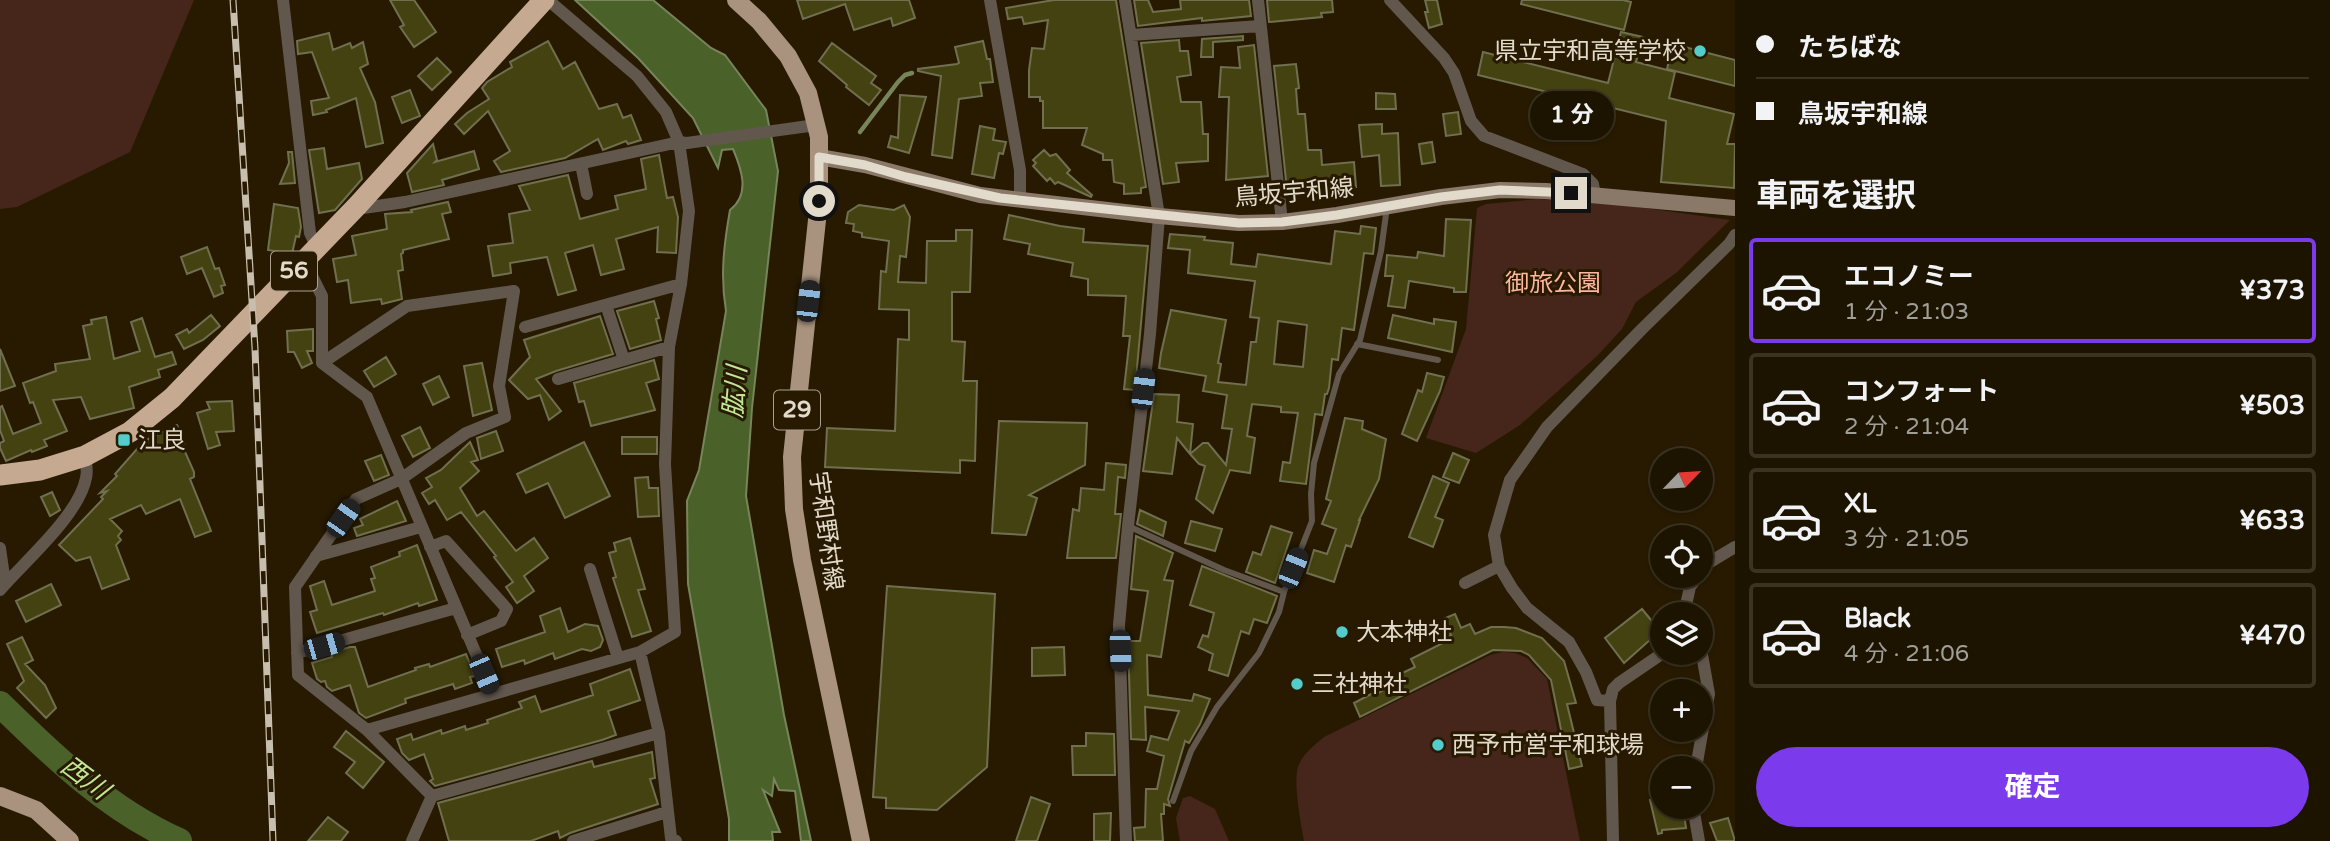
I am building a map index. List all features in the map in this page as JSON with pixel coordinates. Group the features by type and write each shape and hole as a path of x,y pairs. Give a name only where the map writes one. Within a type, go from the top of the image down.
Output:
{"highway":[{"name":"56","path":"0,475 40,470 85,456 130,432 172,398 355,209 546,0"}],"main road":[{"name":"宇和野村線","path":"736,0 760,21 788,57 808,93 819,137 819,201 792,457 794,509 802,560 861,841"},
{"name":"鳥坂宇和線","path":"819,157 865,165 980,195 1239,223 1282,222 1500,190 1735,208"},
{"path":"0,796 36,810 70,841"}],"street":[{"path":"283,0 310,233 311,274 322,296 322,363"},
{"path":"367,730 640,652 675,632 665,464 669,347 681,284 689,211 683,143 666,112 638,76 546,0"},
{"path":"990,0 1020,170 1020,201"},
{"path":"1125,0 1159,216 1150,334 1119,625 1126,841"},
{"path":"1258,0 1282,222"},
{"path":"1390,0 1444,58 1454,73 1471,121 1484,136 1583,174 1593,184 1595,196"},
{"path":"1131,34 1261,26"},
{"path":"355,209 405,202 683,143 816,125"},
{"path":"582,164 587,194"},
{"path":"1610,701 1597,700 1586,672 1569,642 1527,608 1512,589 1499,566 1494,535 1510,480 1547,427 1735,235"},
{"path":"525,327 681,284"},
{"path":"322,363 407,306 514,290 499,386 505,417 466,433 401,479 356,499 295,587 298,675 367,730 432,796"},
{"path":"606,305 624,360"},
{"path":"558,379 669,347"},
{"path":"322,363 367,397 493,694"},
{"path":"3,587 62,522 83,490 87,475 85,456"},
{"path":"316,556 421,527"},
{"path":"430,547 446,541 507,609 501,621 467,635"},
{"path":"1713,560 1735,547"},
{"path":"0,548 3,587"},
{"path":"1465,583 1499,566"},
{"path":"590,569 618,658"},
{"path":"297,653 456,608"},
{"path":"640,652 659,733 671,838 676,841"},
{"path":"1613,841 1610,701 1613,689 1619,683 1650,662"},
{"path":"1698,756 1709,694 1704,665"},
{"path":"432,796 659,733"},
{"path":"412,841 432,796"},
{"path":"573,841 667,812"},
{"path":"1695,819 1699,841"}],"lane":[{"path":"1173,801 1191,751 1217,707 1259,653 1279,612 1284,592 1312,521 1314,463 1339,374 1357,344 1381,251 1388,206"},
{"path":"1357,344 1438,360"},
{"path":"1128,526 1224,570 1284,592"}],"green space":[{"path":"0,0 194,0 130,152 17,207 0,209"},
{"name":"御旅公園","path":"1538,199 1603,202 1730,220 1676,273 1636,302 1622,329 1597,356 1520,425 1476,453 1426,438 1466,329 1477,208 1486,204"},
{"name":"西予市営宇和球場","path":"1503,652 1527,658 1547,679 1580,841 1304,841 1296,783 1298,767 1309,750 1324,737 1490,655"},
{"path":"1190,796 1215,809 1229,841 1180,841 1176,818 1183,798"}],"water":[{"name":"肱川","path":"575,0 653,0 711,48 725,55 766,110 778,171 752,408 746,496 784,715 811,841 801,841 795,791 779,790 774,779 772,796 763,790 780,832 772,832 773,841 729,841 729,819 688,584 687,501 699,470 726,311 723,285 725,248 730,210 736,204 742,189 739,164 733,149 722,150 718,168 693,118 638,58"}],"building":[{"path":"390,0 414,0 436,32 414,47 400,27 404,25"},
{"path":"797,0 909,0 915,18 893,26 891,18 854,30 845,4 803,19"},
{"path":"1054,0 1116,0 1146,187 1141,188 1141,193 1124,194 1124,184 1114,182 1112,160 1103,160 1103,154 1082,145 1087,128 1043,128 1043,101 1040,101 1040,97 1029,97 1032,48 1044,49 1048,20 1024,24 1022,17 1008,19 1006,8"},
{"path":"1134,0 1148,0 1153,12 1181,9 1180,0 1249,0 1251,16 1202,21 1202,18 1138,26"},
{"path":"1267,0 1332,0 1333,12 1321,13 1322,17 1269,22"},
{"path":"1425,0 1437,0 1442,24 1429,28"},
{"path":"1522,0 1631,2 1624,30 1521,4"},
{"path":"1621,32 1643,37 1636,62 1675,72 1669,98 1734,114 1727,144 1735,144 1734,188 1661,182 1666,121 1478,75 1483,52 1608,83"},
{"path":"329,33 333,50 350,43 352,48 363,42 368,64 360,68 375,102 383,143 366,147 356,98 326,110 327,112 313,115 311,101 329,98 312,52 298,54 297,41"},
{"path":"1243,36 1243,40 1213,42 1213,57 1201,57 1202,39"},
{"path":"1179,40 1180,51 1188,51 1191,75 1177,77 1181,102 1201,102 1203,134 1208,134 1208,161 1176,163 1179,182 1163,184 1141,43"},
{"path":"548,41 563,69 575,62 599,109 617,104 623,118 631,115 641,140 628,144 626,141 603,150 598,139 565,158 501,172 494,161 510,151 488,111 464,134 455,124 489,99 482,88 487,82 512,67 510,62"},
{"path":"983,41 987,59 990,59 993,82 980,83 982,96 959,99 952,158 932,155 941,76 918,69 957,64 959,63 955,47"},
{"path":"832,43 876,76 871,83 881,90 869,105 819,61"},
{"path":"1673,44 1735,60 1735,86 1667,69"},
{"path":"1254,45 1268,176 1226,180 1229,97 1219,97 1221,67 1240,68 1238,47"},
{"path":"437,58 451,72 432,90 418,76"},
{"path":"1296,64 1298,114 1305,114 1308,150 1321,150 1322,165 1354,162 1356,187 1332,189 1333,194 1317,195 1316,189 1287,190 1274,66"},
{"path":"410,90 420,116 402,123 392,97"},
{"path":"1376,93 1395,94 1396,109 1376,109"},
{"path":"900,95 926,97 909,153 888,147 891,136 898,138"},
{"path":"1458,112 1461,134 1446,136 1443,114"},
{"path":"1382,124 1382,134 1398,133 1400,185 1381,186 1379,155 1362,157 1359,125"},
{"path":"980,126 995,129 993,140 1006,142 1003,154 999,153 994,178 972,174"},
{"path":"1432,142 1435,162 1422,164 1419,144"},
{"path":"433,144 437,160 435,162 474,151 479,169 442,180 444,185 412,192 407,173"},
{"path":"324,148 327,169 359,163 362,179 335,210 319,213 309,150"},
{"path":"1044,150 1050,156 1056,154 1070,170 1067,173 1092,195 1091,197 1058,182 1055,184 1050,178 1047,181 1033,166 1036,163 1033,160"},
{"path":"288,152 292,152 295,183 280,184 289,163"},
{"path":"659,155 667,198 673,197 678,217 676,253 657,252 658,227 616,239 624,269 601,275 593,245 565,253 576,290 558,295 547,257 510,263 511,273 493,276 488,246 513,243 509,214 530,210 519,186 568,175 580,219 618,209 615,196 646,189 641,159"},
{"path":"448,202 451,212 442,214 449,239 403,250 401,254 403,270 398,271 402,299 382,304 381,299 351,303 348,280 337,282 333,259 356,255 352,236 387,229 385,214 412,212 411,210"},
{"path":"274,204 298,208 301,227 292,254 268,250"},
{"path":"859,205 894,210 904,205 910,217 906,257 900,256 898,282 926,283 927,241 956,241 956,230 972,230 970,292 952,292 952,341 965,342 963,381 977,381 975,461 960,460 960,473 825,467 827,428 895,431 898,339 909,340 909,310 879,309 881,271 886,272 889,241 862,237 862,233 853,231 854,224 846,223 848,212"},
{"path":"1009,215 1084,229 1083,242 1148,246 1135,390 1124,389 1130,336 1123,336 1126,296 1088,295 1088,279 1071,276 1073,263 1028,254 1030,244 1004,239"},
{"path":"1446,219 1471,220 1466,292 1454,292 1454,288 1409,281 1405,308 1388,306 1393,276 1385,276 1387,255 1417,258 1418,252 1444,256"},
{"path":"1361,226 1376,228 1373,254 1364,253 1354,330 1342,328 1338,360 1332,359 1329,388 1325,394 1322,415 1315,414 1306,484 1280,481 1283,462 1290,463 1298,413 1281,412 1281,407 1252,404 1247,436 1255,438 1250,473 1230,470 1213,513 1196,499 1205,466 1199,464 1190,454 1203,443 1208,443 1226,465 1232,429 1222,428 1227,395 1203,391 1206,376 1159,368 1161,353 1171,310 1226,320 1218,363 1221,364 1218,382 1246,385 1251,342 1256,342 1259,318 1250,317 1255,281 1188,273 1190,250 1168,248 1170,234 1233,243 1231,264 1256,267 1258,254 1331,264 1335,231 1360,234","holes":["1278,321 1307,325 1303,367 1274,364"]},
{"path":"207,247 215,269 219,268 225,285 221,286 223,293 214,297 202,268 187,274 181,257"},
{"path":"654,301 661,340 630,349 617,311"},
{"path":"211,315 220,326 203,340 184,349 176,335 187,329 189,333"},
{"path":"1393,315 1434,324 1434,319 1456,322 1452,352 1388,338"},
{"path":"600,316 613,354 536,379 561,411 549,420 540,395 528,399 509,380 530,357 524,340"},
{"path":"106,317 114,359 140,351 131,322 142,318 155,357 172,352 176,364 158,370 160,377 129,387 134,408 90,419 81,397 53,400 67,431 44,440 47,446 6,461 0,448 0,443 4,441 0,430 0,407 2,406 13,434 41,423 23,383 56,371 55,364 90,359 83,326 92,324 91,320"},
{"path":"313,329 313,351 307,351 312,363 302,368 294,352 288,352 287,331"},
{"path":"0,349 15,386 0,391"},
{"path":"386,357 396,374 374,387 364,371"},
{"path":"654,360 659,379 646,383 655,410 591,426 584,401 579,402 574,383"},
{"path":"482,363 492,410 473,416 464,366"},
{"path":"1427,373 1444,377 1417,441 1402,434 1418,390 1422,392"},
{"path":"439,376 449,397 433,405 423,384"},
{"path":"1154,394 1179,395 1177,422 1193,424 1190,454 1177,438 1172,474 1143,471"},
{"path":"232,401 234,431 216,432 220,445 208,449 197,413 210,409 207,402"},
{"path":"1345,418 1363,421 1362,429 1386,439 1379,479 1359,520 1351,547 1346,545 1334,582 1307,573 1314,550 1327,554 1336,529 1322,524 1331,501 1326,499"},
{"path":"999,421 1087,423 1085,465 1029,495 1037,498 1026,535 992,533"},
{"path":"177,425 185,443 182,445 194,472 194,477 190,479 211,531 195,537 180,499 146,514 141,505 110,519 122,531 118,536 121,540 116,545 129,579 102,589 90,557 76,561 59,545 103,499 101,497 107,491 100,493 144,441"},
{"path":"420,427 430,448 413,457 402,436"},
{"path":"496,431 503,451 481,459 477,438"},
{"path":"622,437 657,437 657,454 622,454"},
{"path":"470,442 478,460 471,462 479,471 460,488 477,516 484,511 516,551 534,538 548,558 524,576 534,591 517,603 506,587 513,582 461,512 447,520 435,500 429,504 422,493 432,487 426,478 441,470"},
{"path":"584,442 610,496 565,518 548,483 526,493 517,474"},
{"path":"1453,453 1469,460 1459,483 1443,477"},
{"path":"381,455 389,475 374,481 365,461"},
{"path":"1106,463 1126,465 1125,478 1118,477 1115,514 1121,514 1116,558 1067,558 1073,509 1079,511 1081,488 1104,490"},
{"path":"1433,476 1449,483 1435,517 1443,520 1433,547 1409,537"},
{"path":"648,477 649,488 658,488 659,516 638,517 635,478"},
{"path":"52,492 60,510 50,516 41,497"},
{"path":"397,501 406,521 357,536 354,528 363,525 360,519"},
{"path":"1140,510 1166,522 1163,536 1137,524"},
{"path":"1191,521 1222,529 1215,551 1185,543"},
{"path":"1271,526 1292,533 1275,583 1246,572 1253,552 1261,555"},
{"path":"1136,536 1173,553 1164,580 1173,581 1161,657 1147,655 1148,695 1192,701 1194,694 1210,699 1189,743 1185,741 1168,799 1170,806 1164,804 1164,814 1161,814 1163,841 1135,841 1134,828 1145,827 1146,789 1157,789 1164,756 1147,751 1151,736 1168,740 1179,711 1145,707 1146,740 1131,739 1128,641 1140,641 1148,591 1131,589"},
{"path":"630,538 645,589 638,590 651,631 632,637 613,578 616,577 609,553 616,551 614,543"},
{"path":"417,545 437,600 419,606 418,603 317,633 310,612 317,610 310,586 324,581 332,605 375,591 371,579 375,578 371,567 400,556 399,552"},
{"path":"1202,566 1277,596 1267,623 1254,619 1249,634 1241,631 1228,676 1209,670 1213,654 1198,647 1203,635 1208,637 1214,613 1190,605"},
{"path":"51,584 61,605 26,622 16,601"},
{"path":"887,586 995,594 987,767 937,810 886,808 886,798 873,797"},
{"path":"560,608 568,632 585,624 598,626 603,640 600,647 591,651 582,649 555,659 553,653 525,664 524,660 502,667 496,649 545,632 540,616"},
{"path":"1642,609 1650,619 1650,640 1624,663 1605,638"},
{"path":"1455,614 1461,628 1470,624 1475,634 1491,627 1504,627 1516,628 1542,638 1564,661 1576,703 1567,704 1582,766 1569,769 1551,680 1529,655 1521,651 1493,650 1360,717 1354,703 1399,681 1396,676 1415,667 1411,659 1445,642 1444,638 1451,635 1443,619"},
{"path":"22,637 33,660 25,664 45,685 56,708 46,718 17,688 24,681 7,644"},
{"path":"355,647 368,687 416,670 415,668 429,664 430,667 466,654 475,676 470,677 472,683 455,689 453,684 405,699 406,703 366,718 359,713 350,685 332,691 325,681 317,679 312,663 332,657 331,653"},
{"path":"1064,647 1065,675 1032,676 1032,648"},
{"path":"630,669 640,700 608,711 616,735 602,740 435,786 430,781 433,779 424,754 409,760 402,753 397,739 411,734 413,740 441,730 442,734 465,726 466,730 522,708 519,702 535,696 541,712 593,695 590,684"},
{"path":"346,731 384,762 363,788 346,773 355,762 334,747"},
{"path":"1086,733 1114,734 1115,775 1073,775 1072,746 1086,746"},
{"path":"652,752 655,778 650,779 658,804 560,838 558,831 531,841 449,841 438,803 592,761 594,767"},
{"path":"1031,797 1050,804 1037,841 1016,841"},
{"path":"1111,813 1110,841 1094,841 1094,814"},
{"path":"328,817 348,832 341,841 308,841"},
{"path":"1728,818 1735,841 1717,841 1710,823"},
{"path":"1654,819 1685,819 1686,828 1662,830 1662,833 1658,834"}],"waterway":[{"path":"860,132 898,82 905,75 912,73"},
{"name":"西川","path":"0,704 61,762 106,798 129,814 179,841"}],"railway":[{"path":"233,0 255,348 273,841"}],"place":[{"name":"県立宇和高等学校","path":"1700,51"},
{"name":"江良","path":"124,440"},
{"name":"大本神社","path":"1342,632"},
{"name":"三社神社","path":"1297,684"},
{"name":"西予市営宇和球場","path":"1438,745"}],"route":[{"path":"819,201 819,157 865,165 980,195 1239,223 1282,222 1500,190 1571,193"}]}
